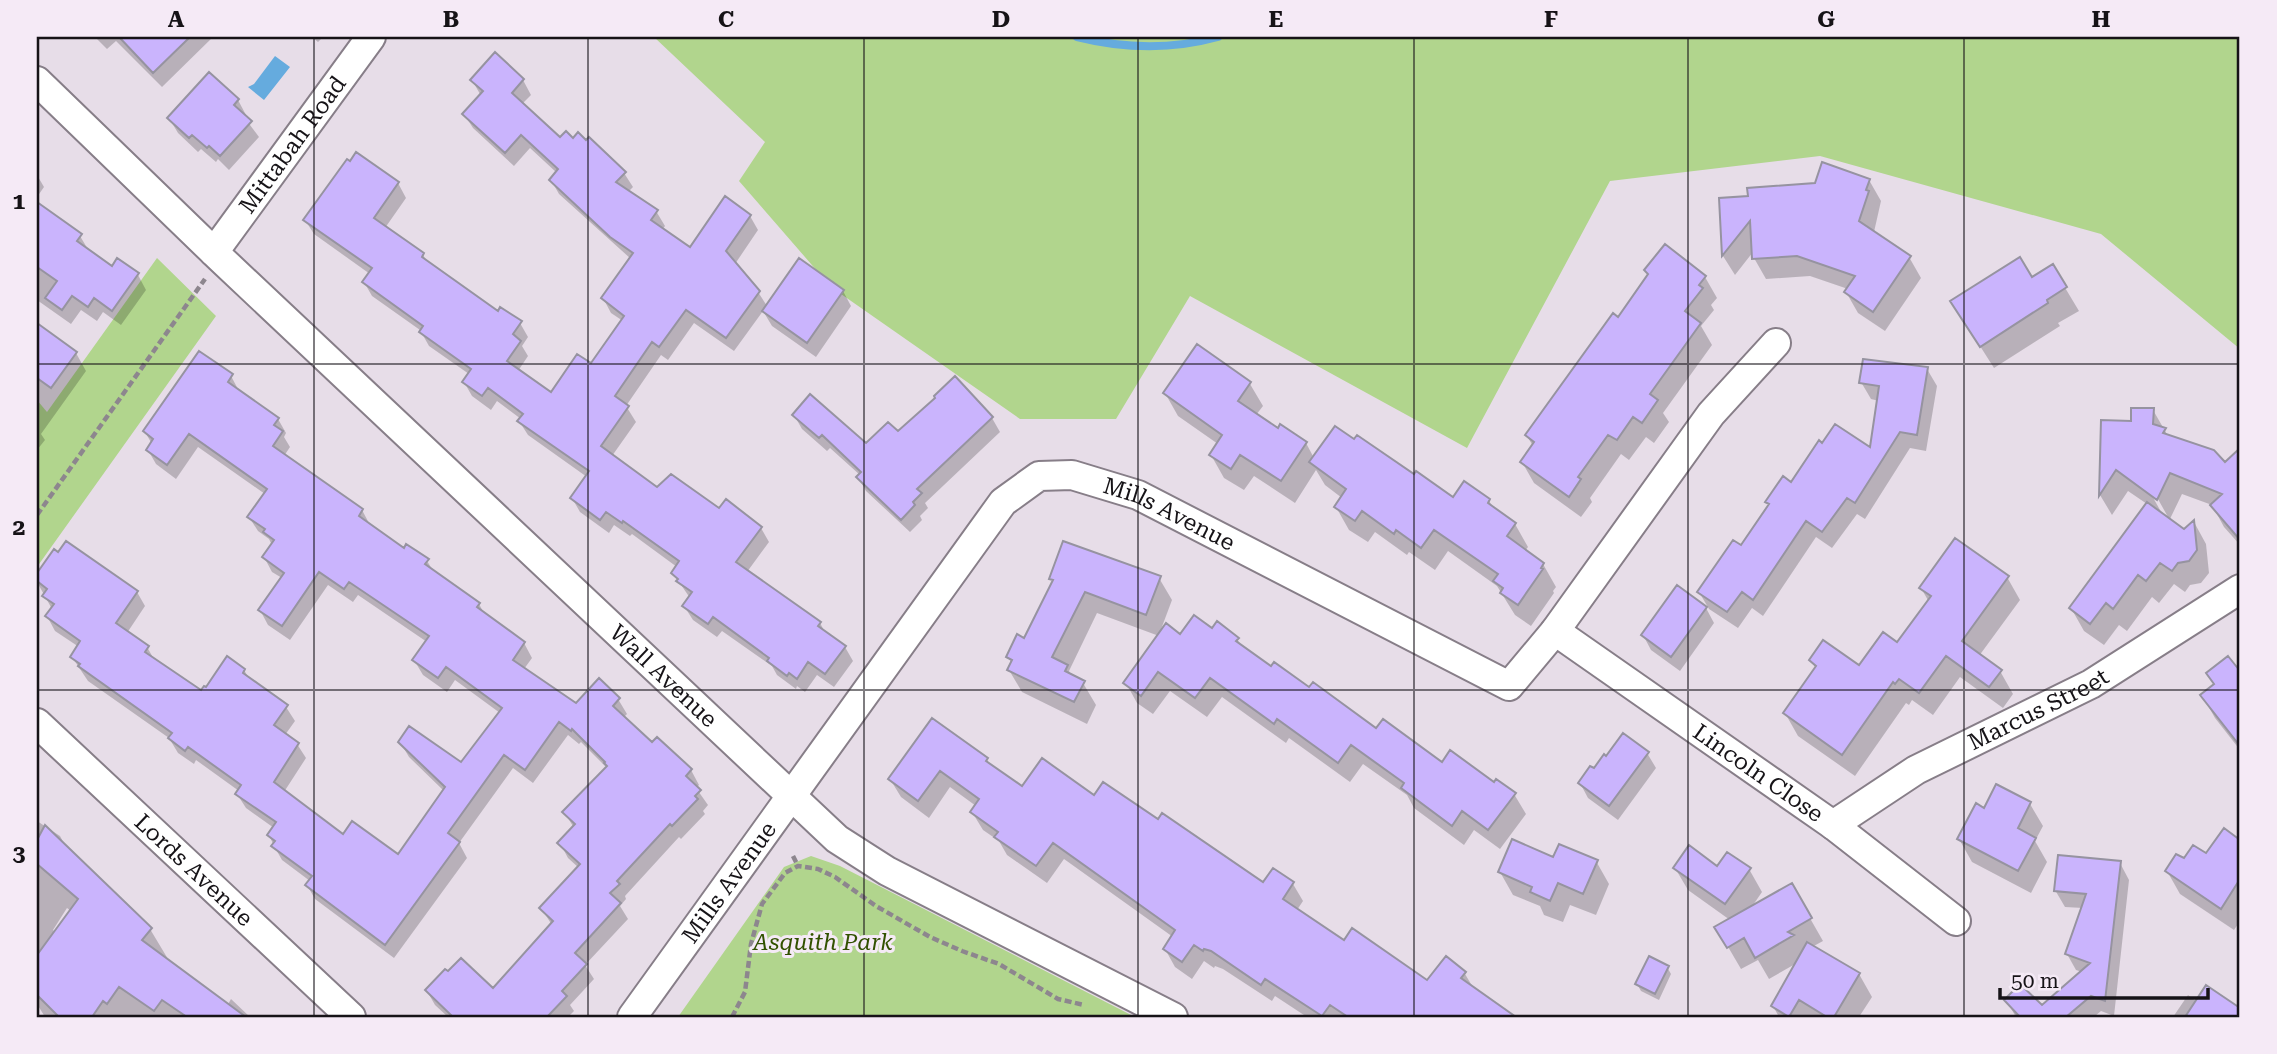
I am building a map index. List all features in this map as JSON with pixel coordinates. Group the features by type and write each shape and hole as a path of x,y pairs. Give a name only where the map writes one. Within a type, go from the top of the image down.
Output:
{"street":[{"name":"Mittabah Road","path":"217,255 371,37"},
{"name":"Wall Avenue","path":"37,80 217,255 837,839 887,871 1173,1017"},
{"name":"Mills Avenue","path":"632,1017 1003,502 1039,475 1072,475 1138,495 1509,686 1555,631 1711,414 1776,343"},
{"name":"Marcus Street","path":"1833,825 1916,770 2091,684 2240,589"},
{"name":"Lincoln Close","path":"1555,631 1833,825 1956,921"},
{"name":"Lords Avenue","path":"37,723 351,1017"}],"path":[{"path":"37,515 217,255"},
{"path":"793,856 798,866"},
{"path":"732,1017 745,992 751,944 762,904 785,873 798,866 818,869 835,877 876,906 930,937 999,964 1058,999 1083,1004 1095,1011"}],"green space":[{"path":"654,37 2240,37 2240,349 2101,234 1820,156 1610,181 1467,448 1190,296 1116,419 1020,419 831,287 739,181 765,142"},
{"path":"157,258 216,316 37,567 37,400 47,412"},
{"name":"Asquith Park","path":"811,856 840,866 1135,1017 678,1017 784,867"}],"water":[{"path":"275,56 290,67 264,100 248,87 254,84"}],"building":[{"path":"119,37 190,37 153,73"},
{"path":"495,52 524,79 512,93 560,137 566,131 573,138 578,132 586,140 589,137 626,172 616,182 658,210 651,220 690,247 725,196 751,215 726,251 760,291 726,338 686,310 659,347 652,342 615,396 629,406 601,446 657,487 671,474 719,508 726,499 762,527 736,562 821,622 818,626 846,646 825,674 808,662 797,679 789,673 787,676 767,661 769,658 713,617 708,624 682,606 692,592 676,581 678,579 671,573 679,561 623,521 622,523 606,512 600,520 570,498 589,471 517,421 523,414 488,388 482,396 462,382 471,369 419,332 423,326 362,282 372,268 303,220 347,159 350,161 356,152 399,182 374,218 424,253 422,257 498,311 500,307 522,321 513,334 521,341 507,361 551,392 577,354 591,363 624,316 601,298 633,253 610,237 549,180 558,169 521,135 505,153 462,114 483,91 470,80"},
{"path":"209,72 239,99 234,105 252,121 220,156 192,135 189,138 167,118"},
{"path":"1822,162 1870,179 1859,221 1911,256 1873,312 1844,292 1855,276 1797,256 1752,259 1750,221 1722,256 1719,198 1748,196 1747,188 1815,183"},
{"path":"37,202 82,234 77,241 112,266 117,258 139,273 112,311 94,298 88,307 72,296 62,310 45,298 57,281 37,267"},
{"path":"1665,244 1706,276 1699,285 1703,288 1685,311 1701,323 1650,394 1658,400 1642,423 1633,417 1617,440 1608,435 1578,477 1581,479 1569,497 1520,462 1534,442 1525,435 1613,313 1618,317 1648,274 1644,270"},
{"path":"2020,257 2032,277 2053,264 2067,287 2047,300 2048,303 1980,347 1950,301"},
{"path":"799,258 844,290 807,343 762,311"},
{"path":"37,323 77,352 51,388 37,378"},
{"path":"1197,344 1251,382 1238,401 1278,428 1280,424 1307,442 1281,481 1240,455 1231,469 1209,455 1222,435 1163,393"},
{"path":"199,351 233,374 228,382 279,418 274,425 283,431 273,446 363,509 359,516 404,548 406,544 429,559 425,564 480,603 477,607 525,642 513,660 576,703 599,678 620,698 613,706 652,742 657,737 692,769 686,776 701,790 695,796 698,799 672,826 670,824 617,881 620,884 610,893 621,903 575,953 587,964 562,991 567,996 547,1017 453,1017 425,990 445,969 448,971 461,958 493,988 553,921 539,908 580,864 557,843 575,824 562,812 607,766 572,729 571,731 559,722 525,770 504,755 448,833 460,842 385,945 305,885 312,876 271,846 275,841 267,835 276,822 235,794 241,785 188,747 185,751 168,738 172,733 78,666 80,664 70,657 80,641 45,616 54,604 42,596 47,589 37,581 37,573 54,549 58,552 66,541 138,591 116,623 149,646 145,652 201,690 206,687 227,656 245,669 243,673 288,705 274,725 299,743 274,782 343,834 352,821 398,854 445,787 398,742 409,726 461,762 502,708 446,667 438,678 412,660 429,636 349,582 344,589 319,572 282,626 258,610 284,573 262,557 274,540 263,532 265,529 247,517 267,489 189,434 167,465 146,450 153,439 143,431"},
{"path":"1863,359 1928,367 1917,435 1900,432 1855,503 1847,498 1822,532 1806,521 1753,600 1742,592 1727,612 1697,592 1733,540 1741,545 1769,504 1765,502 1783,476 1791,482 1819,440 1822,443 1835,424 1870,447 1879,386 1859,383"},
{"path":"955,376 993,417 917,489 922,493 901,520 856,477 861,472 822,435 819,438 792,415 810,394 866,443 888,422 898,431"},
{"path":"2131,408 2154,408 2153,424 2166,428 2163,433 2214,450 2225,462 2240,448 2240,540 2210,505 2222,494 2170,473 2157,500 2116,470 2099,496 2101,420 2131,421"},
{"path":"1335,426 1354,439 1357,435 1453,497 1464,481 1490,499 1488,503 1516,523 1507,536 1544,563 1541,568 1543,569 1518,605 1500,593 1503,588 1493,581 1498,574 1434,530 1421,548 1396,530 1394,534 1362,511 1355,521 1334,507 1346,489 1309,462"},
{"path":"2147,502 2184,529 2194,520 2197,550 2189,561 2178,563 2172,571 2160,563 2146,581 2138,575 2113,609 2106,603 2090,624 2069,608"},
{"path":"1955,538 2009,576 1962,641 2002,670 1989,687 1946,656 1919,693 1899,679 1895,684 1893,682 1842,755 1783,713 1816,666 1809,660 1823,640 1859,665 1883,632 1897,642 1931,596 1919,588"},
{"path":"1063,541 1161,576 1146,615 1085,592 1052,657 1068,665 1065,671 1085,681 1074,702 1007,670 1012,660 1006,657 1017,634 1024,638 1053,580 1049,579"},
{"path":"1677,585 1707,607 1671,657 1641,635"},
{"path":"1194,615 1212,628 1217,621 1239,638 1236,641 1271,666 1274,662 1309,687 1313,682 1376,728 1383,719 1442,762 1450,750 1494,782 1496,779 1516,793 1488,830 1462,811 1452,826 1401,788 1404,783 1351,745 1338,763 1277,719 1274,724 1210,678 1195,698 1158,672 1141,696 1123,683 1166,623 1180,634"},
{"path":"2228,656 2240,671 2240,746 2200,695 2214,684 2206,673"},
{"path":"932,718 1022,786 1042,758 1094,795 1103,782 1158,819 1162,813 1263,882 1273,868 1294,882 1283,899 1344,940 1352,928 1427,980 1446,956 1466,972 1461,978 1516,1017 1348,1017 1330,1005 1322,1016 1265,979 1261,985 1211,951 1203,951 1194,945 1182,962 1163,949 1175,930 1053,843 1036,866 994,837 998,832 970,812 979,799 940,771 918,801 888,779"},
{"path":"1623,733 1649,752 1609,806 1578,783 1590,766 1594,768 1604,754 1606,756"},
{"path":"1996,784 2031,802 2018,828 2036,838 2018,871 1957,839 1976,803 1984,808"},
{"path":"45,825 152,928 142,940 246,1017 187,1017 162,1000 154,1011 119,987 107,1004 103,1001 92,1017 59,1017 37,995 37,955 78,899 37,864 37,840"},
{"path":"2224,828 2240,840 2240,879 2221,909 2165,871 2176,854 2184,858 2193,845 2206,853"},
{"path":"1512,839 1553,857 1559,844 1598,860 1583,894 1558,883 1550,901 1530,892 1532,887 1498,872"},
{"path":"1689,845 1717,866 1727,852 1751,868 1725,904 1673,868"},
{"path":"2058,855 2121,861 2105,1001 2091,996 2066,1017 2020,1017 2004,1000 2020,984 2042,1005 2090,963 2065,954 2086,894 2054,891"},
{"path":"1792,883 1812,918 1788,932 1794,935 1755,958 1744,938 1727,948 1714,927"},
{"path":"1807,942 1860,973 1834,1017 1827,1017 1799,1000 1789,1017 1771,1006"},
{"path":"1649,956 1669,966 1655,994 1635,984"},
{"path":"2206,985 2240,1008 2240,1017 2185,1017"}],"waterway":[{"path":"1077,37 1130,46 1165,46 1218,37"}]}
